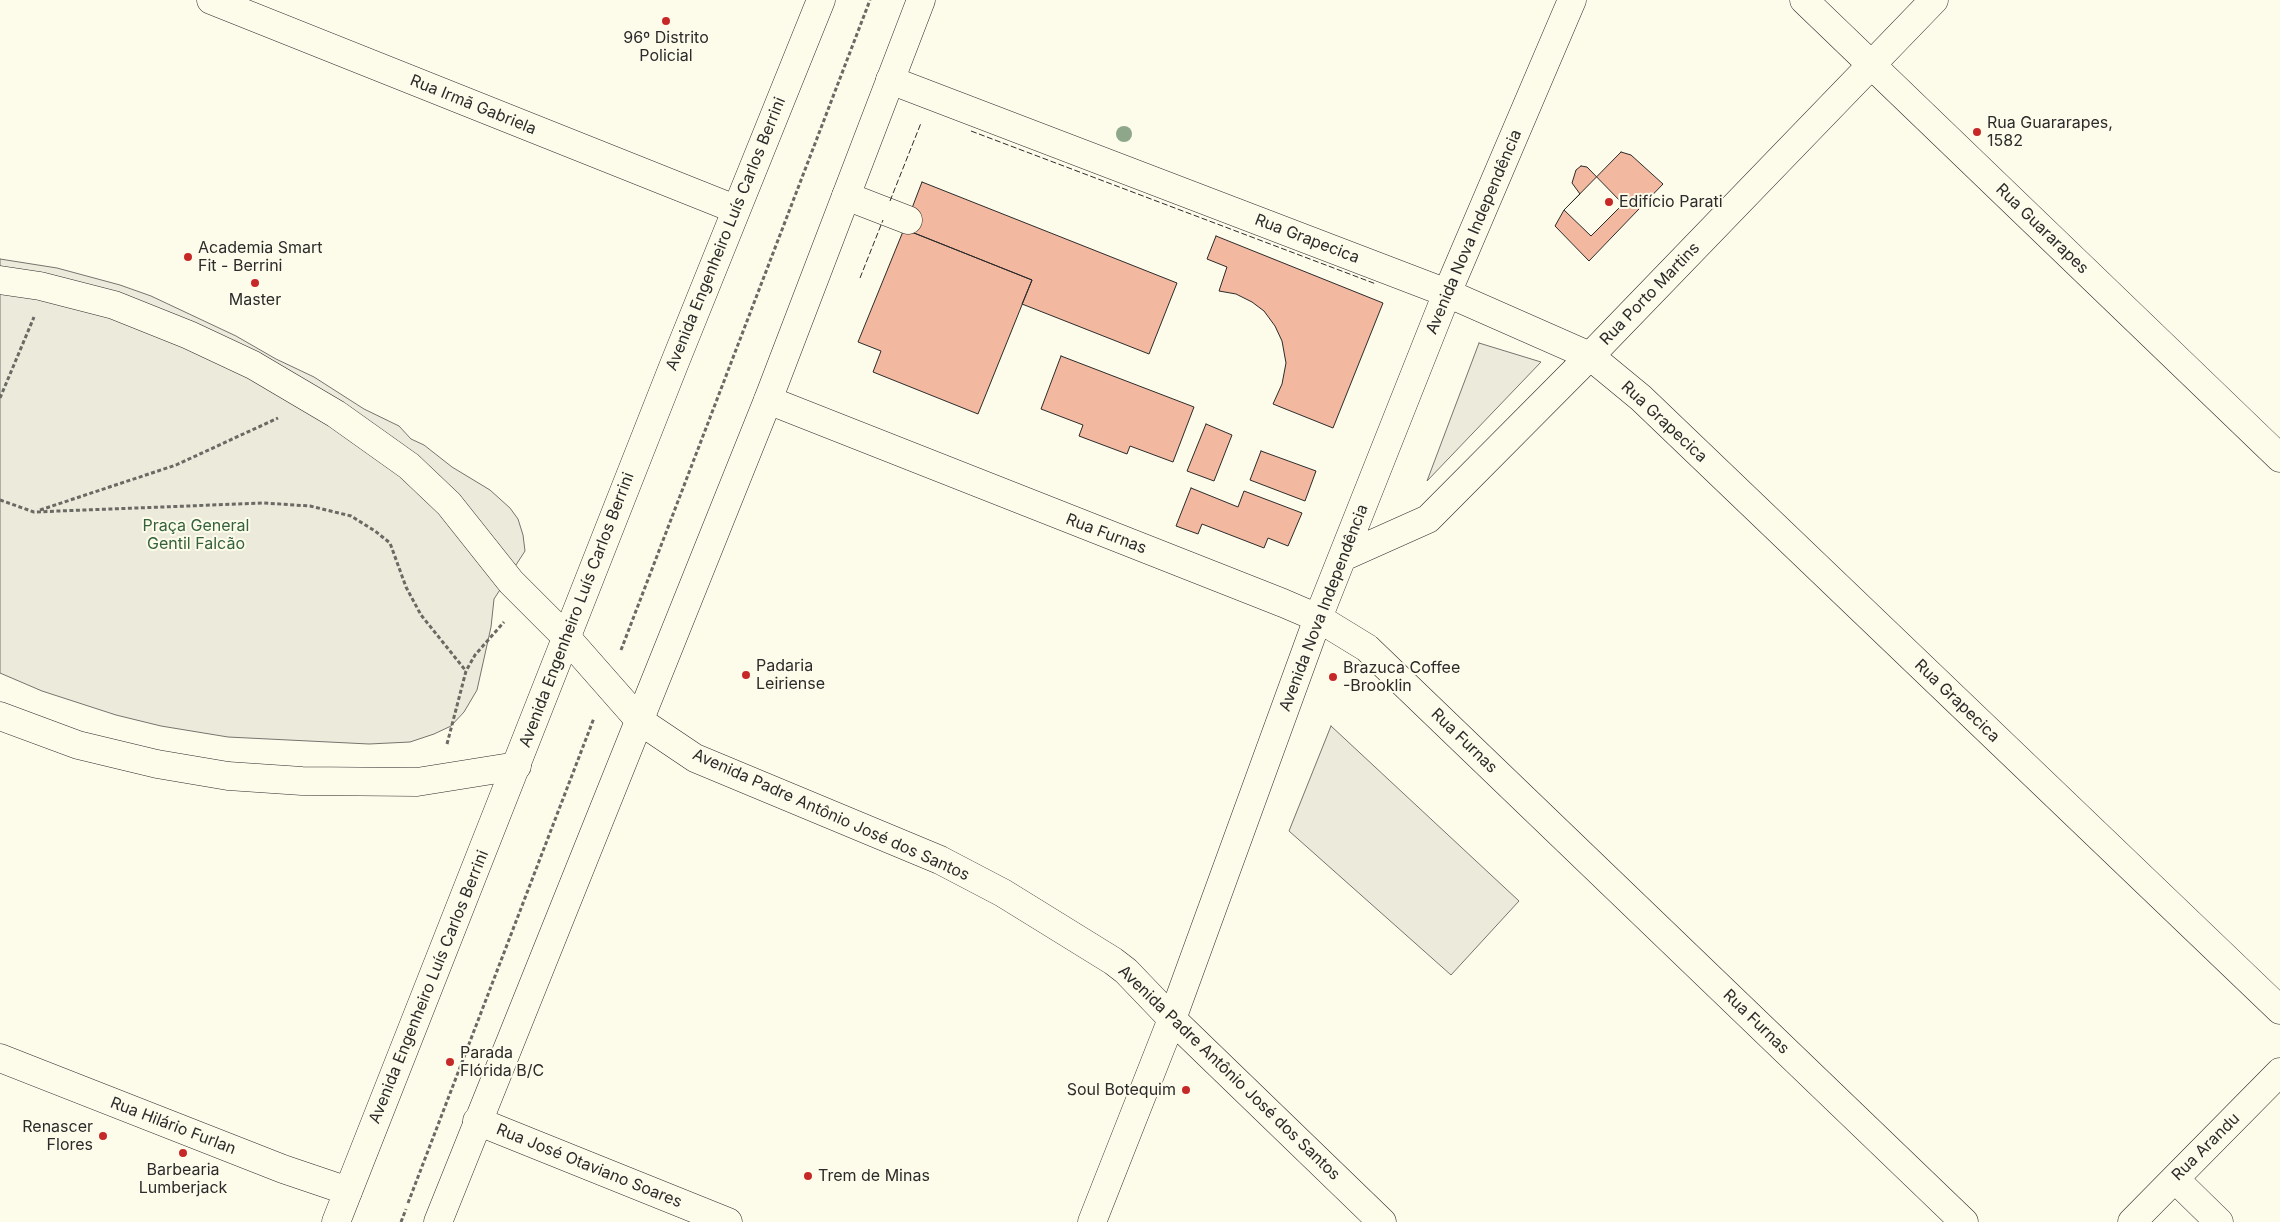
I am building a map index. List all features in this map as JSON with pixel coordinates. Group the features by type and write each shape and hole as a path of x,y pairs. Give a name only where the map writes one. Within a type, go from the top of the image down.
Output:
{"street":[{"name":"Rua Irmã Gabriela","path":"211,0 736,209"},
{"name":"Avenida Engenheiro Luís Carlos Berrini","path":"336,1222 517,766 597,557 821,0"},
{"path":"438,1222 768,400 921,0"},
{"name":"Avenida Nova Independência","path":"1092,1222 1172,1019 1318,618 1447,293 1572,0"},
{"name":"Rua Guararapes","path":"1804,0 2280,458"},
{"name":"Rua Porto Martins","path":"1342,557 1428,519 1590,356 1934,0"},
{"name":"Rua Grapecica","path":"890,80 1447,293 1590,356 1648,405 2280,1010"},
{"path":"846,196 908,220"},
{"path":"0,280 40,286 114,305 189,335 253,364 336,414 415,472 449,504 511,582 567,638 640,721"},
{"name":"Rua Furnas","path":"768,400 1318,618 1367,648 1964,1222"},
{"path":"0,716 78,745 157,764 228,776 380,783 438,780 517,766"},
{"name":"Avenida Padre Antônio José dos Santos","path":"640,721 695,758 940,860 1003,893 1126,971 1172,1019 1382,1222"},
{"name":"Rua Hilário Furlan","path":"0,1058 283,1169 348,1191"},
{"name":"Rua Arandu","path":"2132,1222 2280,1072"},
{"name":"Rua José Otaviano Soares","path":"477,1121 728,1222"},
{"path":"2174,1179 2219,1222"}],"path":[{"path":"401,1222 870,0"},
{"path":"0,398 34,317"},
{"path":"34,512 176,465 279,418"},
{"path":"0,500 34,512 264,503 310,506 351,516 390,543 406,587 421,615 466,671"},
{"path":"438,780 466,671 475,655 526,597"}],"green space":[{"name":"Praça General Gentil Falcão","path":"0,259 57,268 120,285 151,296 236,336 276,359 314,377 364,409 399,426 411,439 424,445 452,467 490,490 510,508 518,519 525,551 494,599 491,627 477,690 464,712 451,726 410,742 369,744 228,737 161,726 116,715 42,691 0,673"},
{"path":"1479,343 1541,362 1427,481"}],"shaded area":[{"path":"1331,726 1519,901 1451,975 1289,831"}],"building":[{"name":"Edifício Parati","path":"1621,152 1631,155 1663,184 1589,261 1555,226 1564,210"},
{"path":"1581,166 1587,167 1623,204 1591,236 1564,210 1580,194 1572,183 1576,170"},
{"path":"922,182 1177,283 1149,354 1022,304 1032,280 904,229"},
{"path":"904,229 1032,280 978,414 873,372 881,351 858,342"},
{"path":"1216,236 1383,303 1333,428 1273,404 1282,384 1286,363 1282,341 1275,326 1264,311 1236,294 1219,291 1227,267 1207,259"},
{"path":"1061,356 1194,407 1173,462 1130,446 1127,454 1079,436 1083,425 1041,409"},
{"path":"1206,424 1232,435 1214,481 1187,471"},
{"path":"1261,451 1316,471 1305,501 1250,480"},
{"path":"1191,488 1238,507 1244,491 1302,513 1288,546 1268,538 1264,548 1202,524 1198,534 1176,526"}],"fence":[{"path":"890,201 921,123"},
{"path":"971,131 1376,284"},
{"path":"860,278 883,220"}],"place":[{"name":"96º Distrito Policial","path":"666,21"},
{"name":"Rua Guararapes, 1582","path":"1977,132"},
{"name":"Edifício Parati","path":"1609,202"},
{"name":"Academia Smart Fit - Berrini","path":"188,257"},
{"name":"Master","path":"255,283"},
{"name":"Padaria Leiriense","path":"746,675"},
{"name":"Brazuca Coffee -Brooklin","path":"1333,677"},
{"name":"Parada Flórida B/C","path":"450,1062"},
{"name":"Soul Botequim","path":"1186,1090"},
{"name":"Renascer Flores","path":"103,1136"},
{"name":"Barbearia Lumberjack","path":"183,1153"},
{"name":"Trem de Minas","path":"808,1176"}]}
